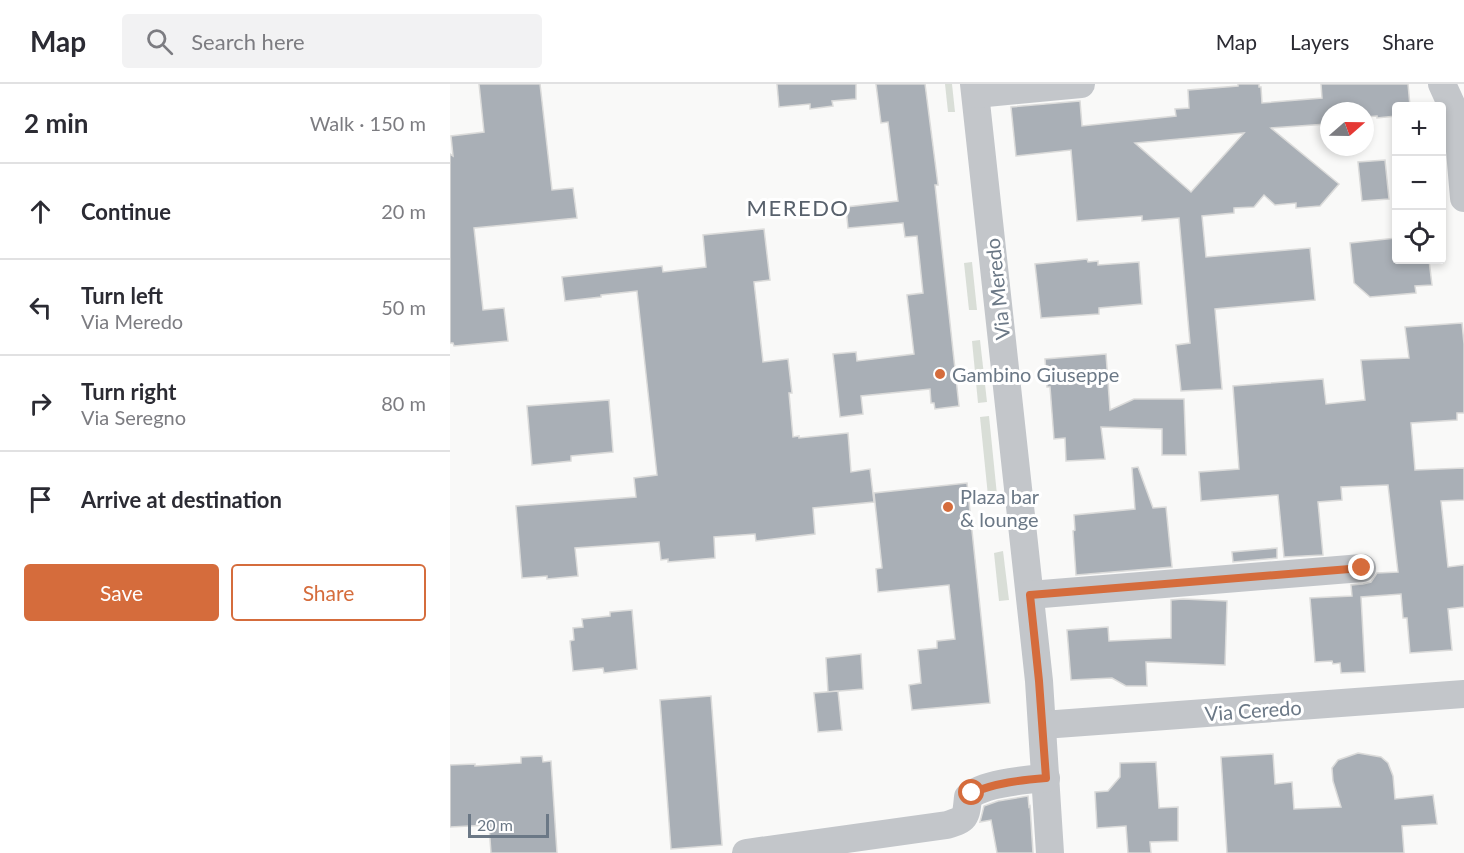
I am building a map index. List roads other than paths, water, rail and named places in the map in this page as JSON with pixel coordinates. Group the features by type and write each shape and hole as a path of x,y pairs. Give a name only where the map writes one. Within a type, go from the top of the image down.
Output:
{"street":[{"path":"975,89 1081,84"},
{"path":"1442,84 1458,127 1464,198"},
{"name":"Via Meredo","path":"975,89 1043,725 1050,853"},
{"path":"1030,595 1362,568"},
{"name":"Via Ceredo","path":"1043,725 1464,694"},
{"path":"746,853 947,825 962,820 967,814 968,797 980,789 1013,781 1046,778"}],"place":[{"name":"Gambino Giuseppe","path":"940,374"},
{"name":"Plaza bar & lounge","path":"948,507"}],"district":[{"name":"MEREDO","path":"798,207"}]}
